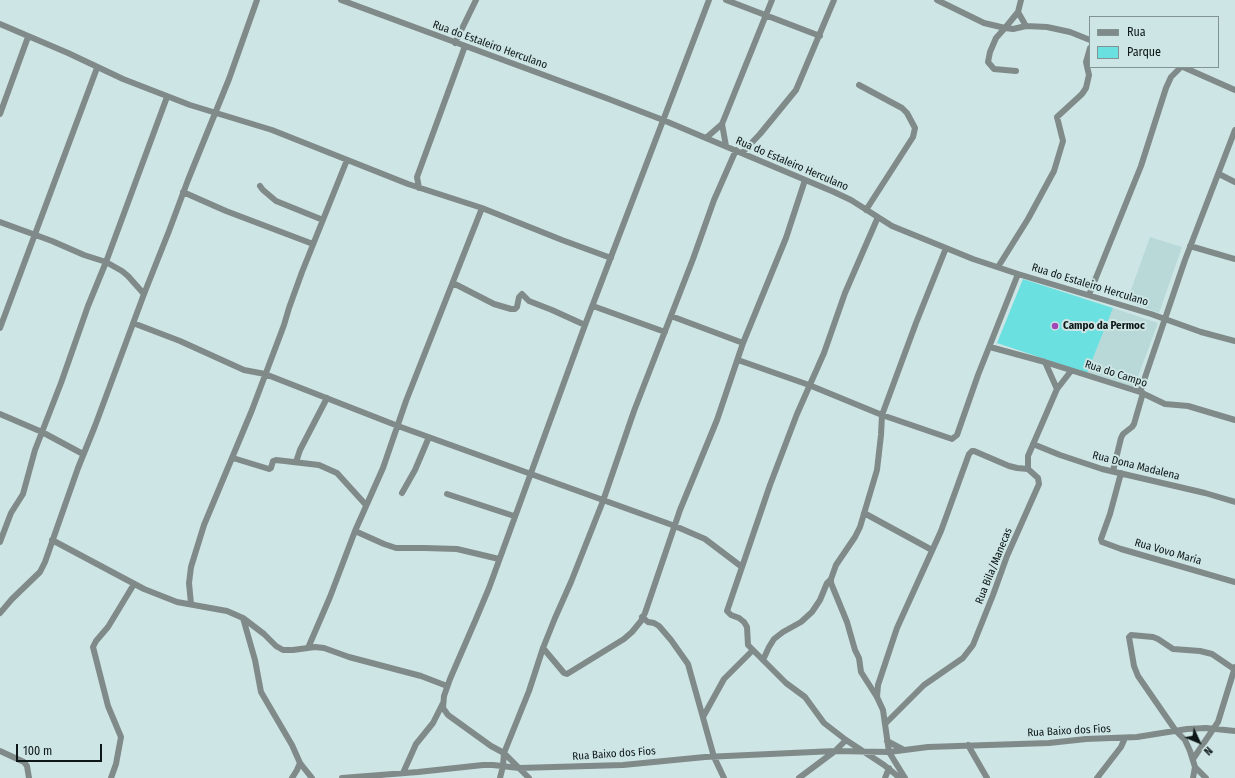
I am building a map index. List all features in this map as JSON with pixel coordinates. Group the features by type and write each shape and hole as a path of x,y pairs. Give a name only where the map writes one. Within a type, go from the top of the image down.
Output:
{"street":[{"path":"1,609 40,572 144,294 170,231 183,192 216,114 257,0"},
{"name":"Rua do Estaleiro Herculano","path":"341,0 606,98 739,151 839,195 892,226 946,248 1018,274 1201,332 1235,341"},
{"path":"455,43 476,0"},
{"path":"402,773 416,744 433,723 443,703 447,686 476,620 585,324 709,0"},
{"path":"726,0 820,36"},
{"path":"706,138 722,124 772,0"},
{"path":"500,778 504,753 529,690 554,618 571,582 603,501 634,411 693,259 714,200 739,151 760,134 796,90 834,0"},
{"path":"937,0 984,23 1012,29 1026,26 1042,26 1057,29 1089,40"},
{"path":"1016,71 994,69 988,62 990,52 996,38 1018,12 1021,0"},
{"path":"1018,12 1026,26"},
{"path":"0,24 68,53 97,68 167,97 216,114 272,130 408,184 482,208 611,258"},
{"path":"0,114 28,36"},
{"path":"419,188 418,177 465,46"},
{"path":"998,267 1028,219 1055,167 1063,141 1057,117 1082,94 1086,88 1089,75 1086,62 1089,52"},
{"path":"0,328 97,68"},
{"path":"1089,296 1141,166 1168,84 1172,75 1181,68"},
{"path":"1184,68 1235,90"},
{"path":"859,85 902,108 907,113 915,128 912,137 866,210"},
{"path":"0,542 11,513 23,494 29,468 42,432 167,97"},
{"path":"722,124 726,146"},
{"path":"1113,472 1121,438 1134,424 1141,392 1190,246 1235,130"},
{"path":"191,604 189,583 191,567 204,525 233,458 322,220 347,160"},
{"path":"1218,174 1235,182"},
{"path":"408,184 418,177"},
{"path":"543,648 564,673 567,674 624,638 632,632 642,618 675,526 716,420 743,343 786,238 806,180"},
{"path":"260,186 276,200 322,220"},
{"path":"183,192 226,211 313,244"},
{"path":"308,648 330,597 355,531 383,468 406,401 482,208"},
{"path":"878,218 845,293 824,353 809,385 770,485 727,612 744,622 747,628 748,645 786,683 805,697 824,724 889,768 900,778"},
{"path":"0,222 106,262 128,276 144,294"},
{"path":"1190,246 1235,259"},
{"path":"763,660 774,639 801,622 812,612 820,600 827,583 831,579 836,565 857,534 877,470 882,415 946,248"},
{"path":"738,360 809,385 882,415 952,439 957,435 967,404 1018,274"},
{"path":"453,283 494,304 508,308 515,309 518,306 520,294 522,294 529,302 585,324"},
{"path":"593,306 665,332"},
{"path":"671,316 743,343"},
{"path":"133,323 180,341 244,370 265,374 398,426 675,526 705,539 742,567"},
{"name":"Rua do Campo","path":"990,347 1045,362 1141,392 1165,404 1188,406 1235,420"},
{"path":"1045,362 1057,390"},
{"path":"877,697 878,685 897,628 943,524 969,454 972,451 1009,466 1028,468 1028,456 1033,444 1057,390 1071,371"},
{"path":"296,462 300,450 328,398"},
{"path":"0,414 42,432 84,454"},
{"path":"402,493 415,470 429,437"},
{"name":"Rua Dona Madalena","path":"1033,444 1060,455 1113,472 1235,502"},
{"path":"233,458 270,469 274,460 319,465 337,474 366,505"},
{"name":"Rua Bila/Manecas","path":"885,724 924,685 963,658 972,644 993,595 1007,556 1039,484 1038,478 1028,468"},
{"name":"Rua Vovo Maria","path":"1121,473 1110,514 1100,539 1102,542 1121,549 1235,582"},
{"path":"447,494 514,516"},
{"path":"864,513 932,550"},
{"path":"355,531 396,548 443,548 499,559"},
{"path":"52,540 134,584 170,599 227,611 243,618 264,634 276,646 283,650 324,648 350,657 421,676 447,686"},
{"path":"831,579 831,583 846,622 854,650 859,658 861,672 877,697 883,710 889,752 905,778"},
{"path":"111,778 116,764 121,737 108,706 93,647 96,640 108,627 134,584"},
{"path":"243,618 255,660 261,692 292,745 300,763 312,778"},
{"path":"642,618 659,626 685,660 691,674 714,757 724,778"},
{"path":"1193,778 1195,767 1194,759 1185,740 1176,731 1138,676 1134,666 1129,638 1130,635 1153,637 1173,649 1200,651 1212,654 1234,668 1218,722 1194,759"},
{"path":"703,716 724,679 753,650"},
{"path":"443,703 443,708 448,715 487,743 504,753 529,778"},
{"path":"1185,740 1187,729"},
{"name":"Rua Baixo dos Fios","path":"342,778 483,765 519,768 624,765 714,757 835,751 875,753 928,747 1049,743 1086,739 1151,736 1187,729 1235,731"},
{"path":"1097,778 1121,747 1125,738"},
{"path":"800,778 835,751 846,740"},
{"path":"887,741 904,750"},
{"path":"968,745 987,778"},
{"path":"0,751 24,762 27,766 29,778"},
{"path":"292,778 300,763"},
{"path":"1195,767 1206,778"},
{"path":"885,778 889,768"}],"shaded area":[{"path":"1150,237 1182,247 1159,313 1127,301"},
{"path":"1113,308 1158,323 1134,387 1087,373"}],"green space":[{"name":"Campo da Permoc","path":"1023,279 1113,308 1087,373 997,343"}],"place":[{"name":"Campo da Permoc","path":"1055,326"}]}
